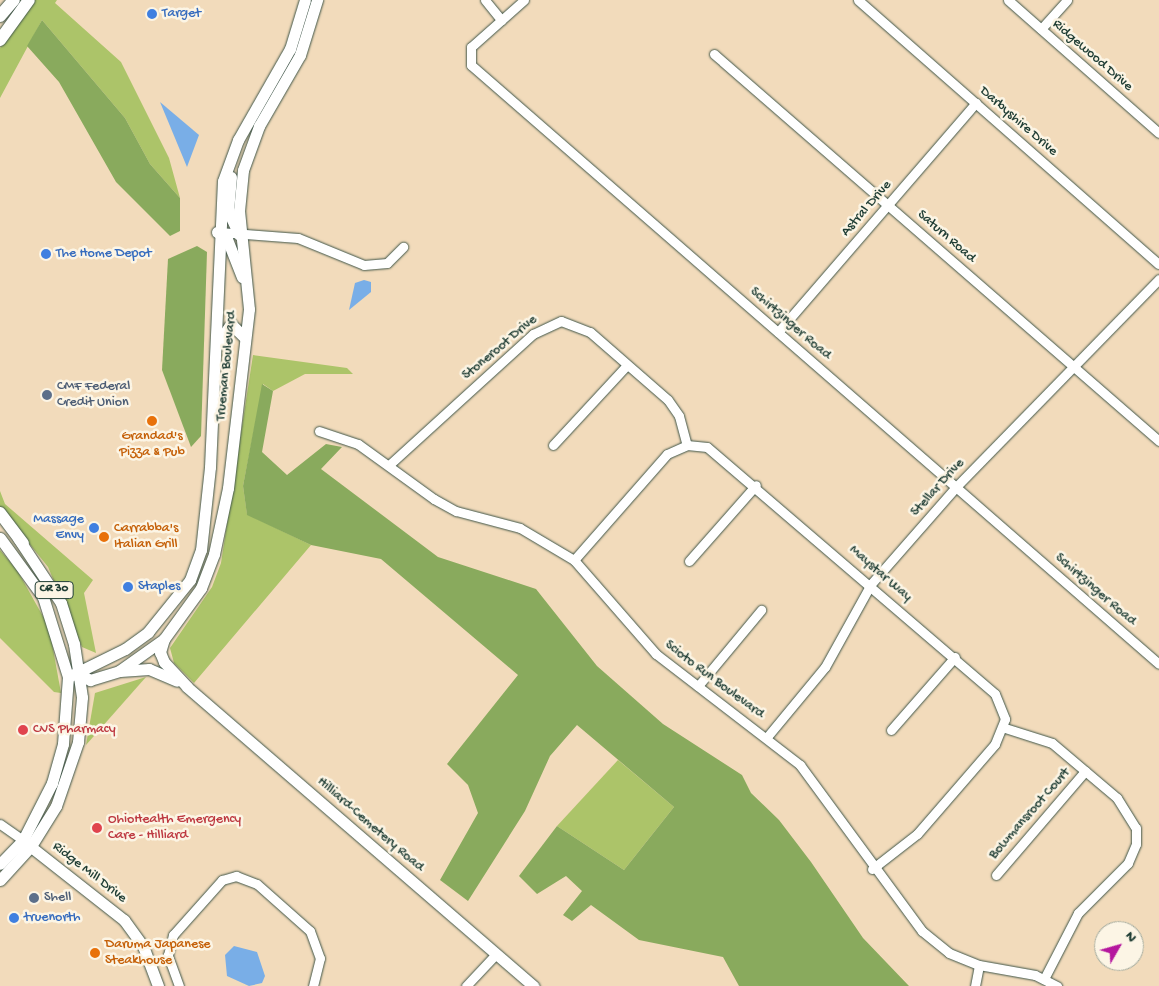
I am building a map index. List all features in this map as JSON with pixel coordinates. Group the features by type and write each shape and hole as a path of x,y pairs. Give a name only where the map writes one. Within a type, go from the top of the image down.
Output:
{"highway":[{"path":"0,16 14,0"},
{"path":"0,40 29,0"},
{"path":"0,513 23,544"}],"main road":[{"name":"Trueman Boulevard","path":"74,675 125,649 170,609 190,580 207,515 218,232 230,157 290,49 305,0"},
{"name":"Trueman Boulevard","path":"74,675 90,680 119,671 164,639 201,588 220,530 245,338 247,289 240,235 239,197 249,145 300,55 317,0"},
{"path":"230,157 228,211 240,235"},
{"path":"218,232 227,239 247,289"},
{"path":"214,362 225,327 238,326 245,338"},
{"path":"207,515 220,530"},
{"name":"CR 30","path":"0,520 23,544 61,603 74,675"},
{"name":"CR 30","path":"0,538 43,597 74,675"},
{"name":"Hilliard-Cemetery Road","path":"164,639 160,652 164,662 187,687 534,986"},
{"name":"Hilliard-Cemetery Road","path":"119,671 158,671 187,687"},
{"path":"0,880 27,843 52,783 62,744 74,675"},
{"path":"0,864 27,843"},
{"name":"Ridge Mill Drive","path":"27,843 124,920 143,946 158,986"}],"street":[{"path":"485,0 502,20"},
{"name":"Schirtzinger Road","path":"524,0 471,47 471,65 1159,664"},
{"name":"Darbyshire Drive","path":"858,0 1159,264"},
{"name":"Ridgewood Drive","path":"1008,0 1159,133"},
{"path":"1041,29 1067,0"},
{"name":"Saturn Road","path":"714,54 1159,441"},
{"name":"Astral Drive","path":"778,332 976,103"},
{"path":"218,232 298,238 364,265 387,263 403,247"},
{"name":"Stellar Drive","path":"767,737 825,667 871,584 955,488 1159,279"},
{"name":"Stoneroot Drive","path":"389,465 550,324 581,326 675,407 687,444"},
{"path":"553,445 627,365"},
{"name":"Scioto Run Boulevard","path":"319,431 358,444 434,499 456,511 520,528 574,560 650,648 767,737 800,765 830,800 872,868 922,931 949,953 979,965 1044,979 1057,986"},
{"path":"574,560 659,462 687,444"},
{"name":"Maystar Way","path":"687,444 715,450 955,657 996,694 1004,709 1005,728"},
{"path":"689,561 756,484"},
{"path":"698,686 761,610"},
{"path":"891,730 955,657"},
{"path":"872,868 928,822 1005,728 1052,743 1128,812 1136,828 1136,844 1128,863 1078,913 1044,979"},
{"name":"Bowmansroot Court","path":"996,875 1085,771"},
{"path":"0,824 27,843"},
{"path":"179,986 168,955 170,939 209,893 231,877 250,878 310,931 320,958 313,986"},
{"path":"466,986 496,954"},
{"path":"975,986 979,965"}],"green space":[{"path":"35,0 57,0 55,3 121,62 169,158 180,198 150,164 125,118 42,20 0,98 0,48"},
{"path":"42,20 125,118 150,164 180,198 180,231 170,236 116,182 59,82 27,46"},
{"path":"197,246 207,252 201,436 191,447 162,370 168,259"},
{"path":"253,355 347,368 353,374 305,374 273,391 263,384 243,486 247,514 311,545 194,683 174,663 170,648 212,587 221,563"},
{"path":"262,384 273,391 262,452 287,475 326,444 342,447 321,469 438,557 536,589 597,666 663,724 742,775 751,793 779,820 811,862 863,938 909,986 739,986 723,957 639,940 591,905 572,921 563,915 582,891 566,876 537,894 519,876 557,826 624,870 674,807 577,725 550,756 525,811 468,901 440,880 478,813 468,785 447,764 518,675 381,559 311,545 247,515 243,486"},
{"path":"0,491 5,504 93,580 84,593 96,653 82,647 48,567 0,507"},
{"path":"0,550 17,570 49,627 61,693 54,692 0,638"},
{"path":"146,677 86,745 95,693"},
{"path":"618,760 674,807 624,870 557,826"}],"water":[{"path":"160,102 199,135 187,167"},
{"path":"364,280 371,282 371,292 349,310 355,283"},
{"path":"234,946 257,952 265,976 262,983 249,986 227,976 225,955"}],"place":[{"name":"Target","path":"152,14"},
{"name":"The Home Depot","path":"46,254"},
{"name":"CMF Federal Credit Union","path":"47,395"},
{"name":"Grandad's Pizza & Pub","path":"152,421"},
{"name":"Massage Envy","path":"94,528"},
{"name":"Carrabba's Italian Grill","path":"104,537"},
{"name":"Staples","path":"128,587"},
{"name":"CVS Pharmacy","path":"23,730"},
{"name":"OhioHealth Emergency Care - Hilliard","path":"97,828"},
{"name":"Shell","path":"34,898"},
{"name":"truenorth","path":"14,918"},
{"name":"Daruma Japanese Steakhouse","path":"95,953"}]}
